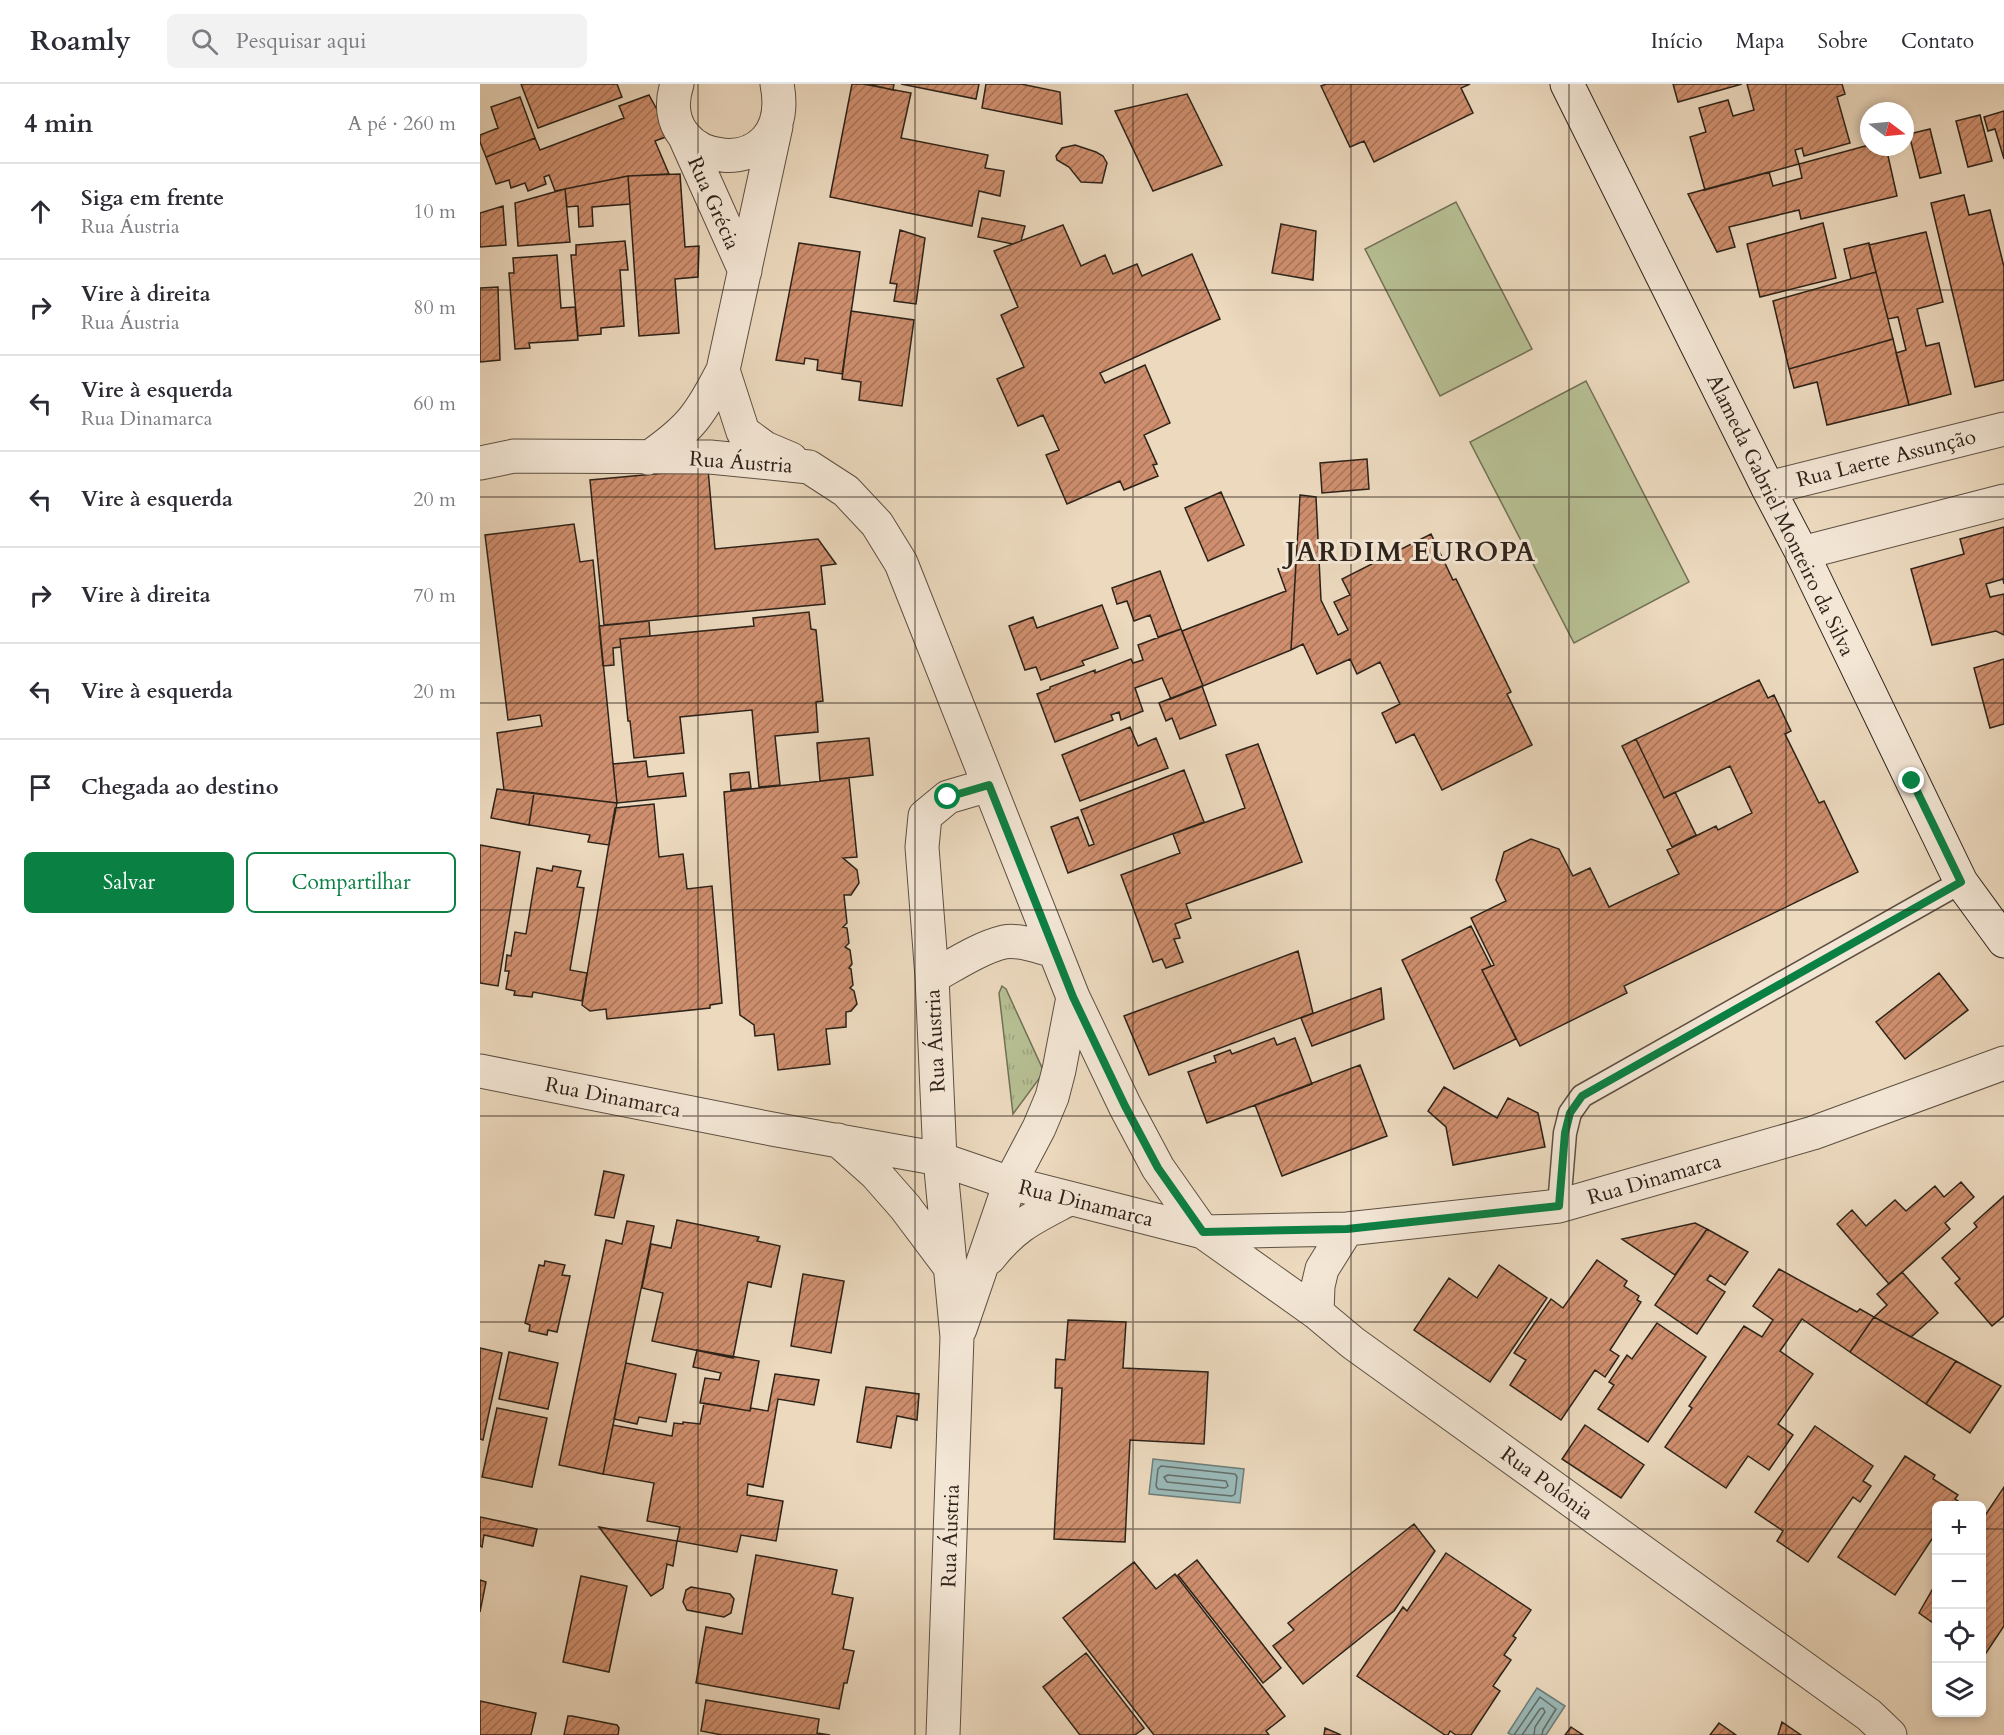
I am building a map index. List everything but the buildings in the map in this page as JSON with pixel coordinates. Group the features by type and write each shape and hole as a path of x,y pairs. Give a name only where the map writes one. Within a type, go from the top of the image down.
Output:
{"street":[{"name":"Alameda Gabriel Monteiro da Silva","path":"1567,84 1802,553 1961,882 2004,941"},
{"name":"Rua Grécia","path":"674,87 677,122 745,271"},
{"name":"Rua Grécia","path":"648,458 675,440 691,424 704,407 723,370 779,99"},
{"path":"684,135 697,148 714,155 732,156 750,151 765,141 779,99"},
{"path":"723,370 743,432 765,448 809,467"},
{"name":"Rua Laerte Assunção","path":"1768,488 2004,429"},
{"name":"Rua Áustria","path":"480,462 514,456 710,457 809,467 846,491 877,524 901,563 1073,997 1125,1106 1158,1168 1203,1232"},
{"path":"1802,553 2004,501"},
{"name":"Rua Áustria","path":"943,1735 957,1337 940,1159 932,977 922,847 925,816 948,797 989,785"},
{"path":"932,977 984,949 1005,942 1026,943 1054,951"},
{"name":"Rua Áustria","path":"957,1337 1010,1183 1039,1128 1052,1097 1073,997"},
{"name":"Rua Dinamarca","path":"480,1071 772,1129 940,1159 1010,1183 1203,1232 1347,1229 1559,1206 1813,1132 2004,1063"},
{"path":"836,1139 876,1174 905,1207 950,1267"},
{"path":"982,1266 1005,1237 1018,1227 1069,1199"},
{"path":"1317,1313 1318,1286 1322,1269 1347,1229"},
{"name":"Rua Polônia","path":"1203,1232 1869,1715 1890,1735"}],"lane":[{"path":"1559,1206 1565,1133 1570,1113 1582,1096 1961,882"}],"green space":[{"path":"1456,202 1532,349 1440,396 1365,249"},
{"path":"1586,381 1689,582 1574,643 1470,442"},
{"path":"1002,986 1006,989 1044,1072 1013,1114 999,993"}],"water":[{"path":"1153,1459 1244,1469 1240,1503 1149,1494"},
{"path":"1537,1688 1565,1706 1546,1735 1508,1733"}],"district":[{"name":"JARDIM EUROPA","path":"1411,552"}],"route":[{"path":"948,797 989,785 1073,997 1125,1106 1158,1168 1203,1232 1347,1229 1559,1206 1565,1133 1570,1113 1582,1096 1961,882 1912,781"}]}
